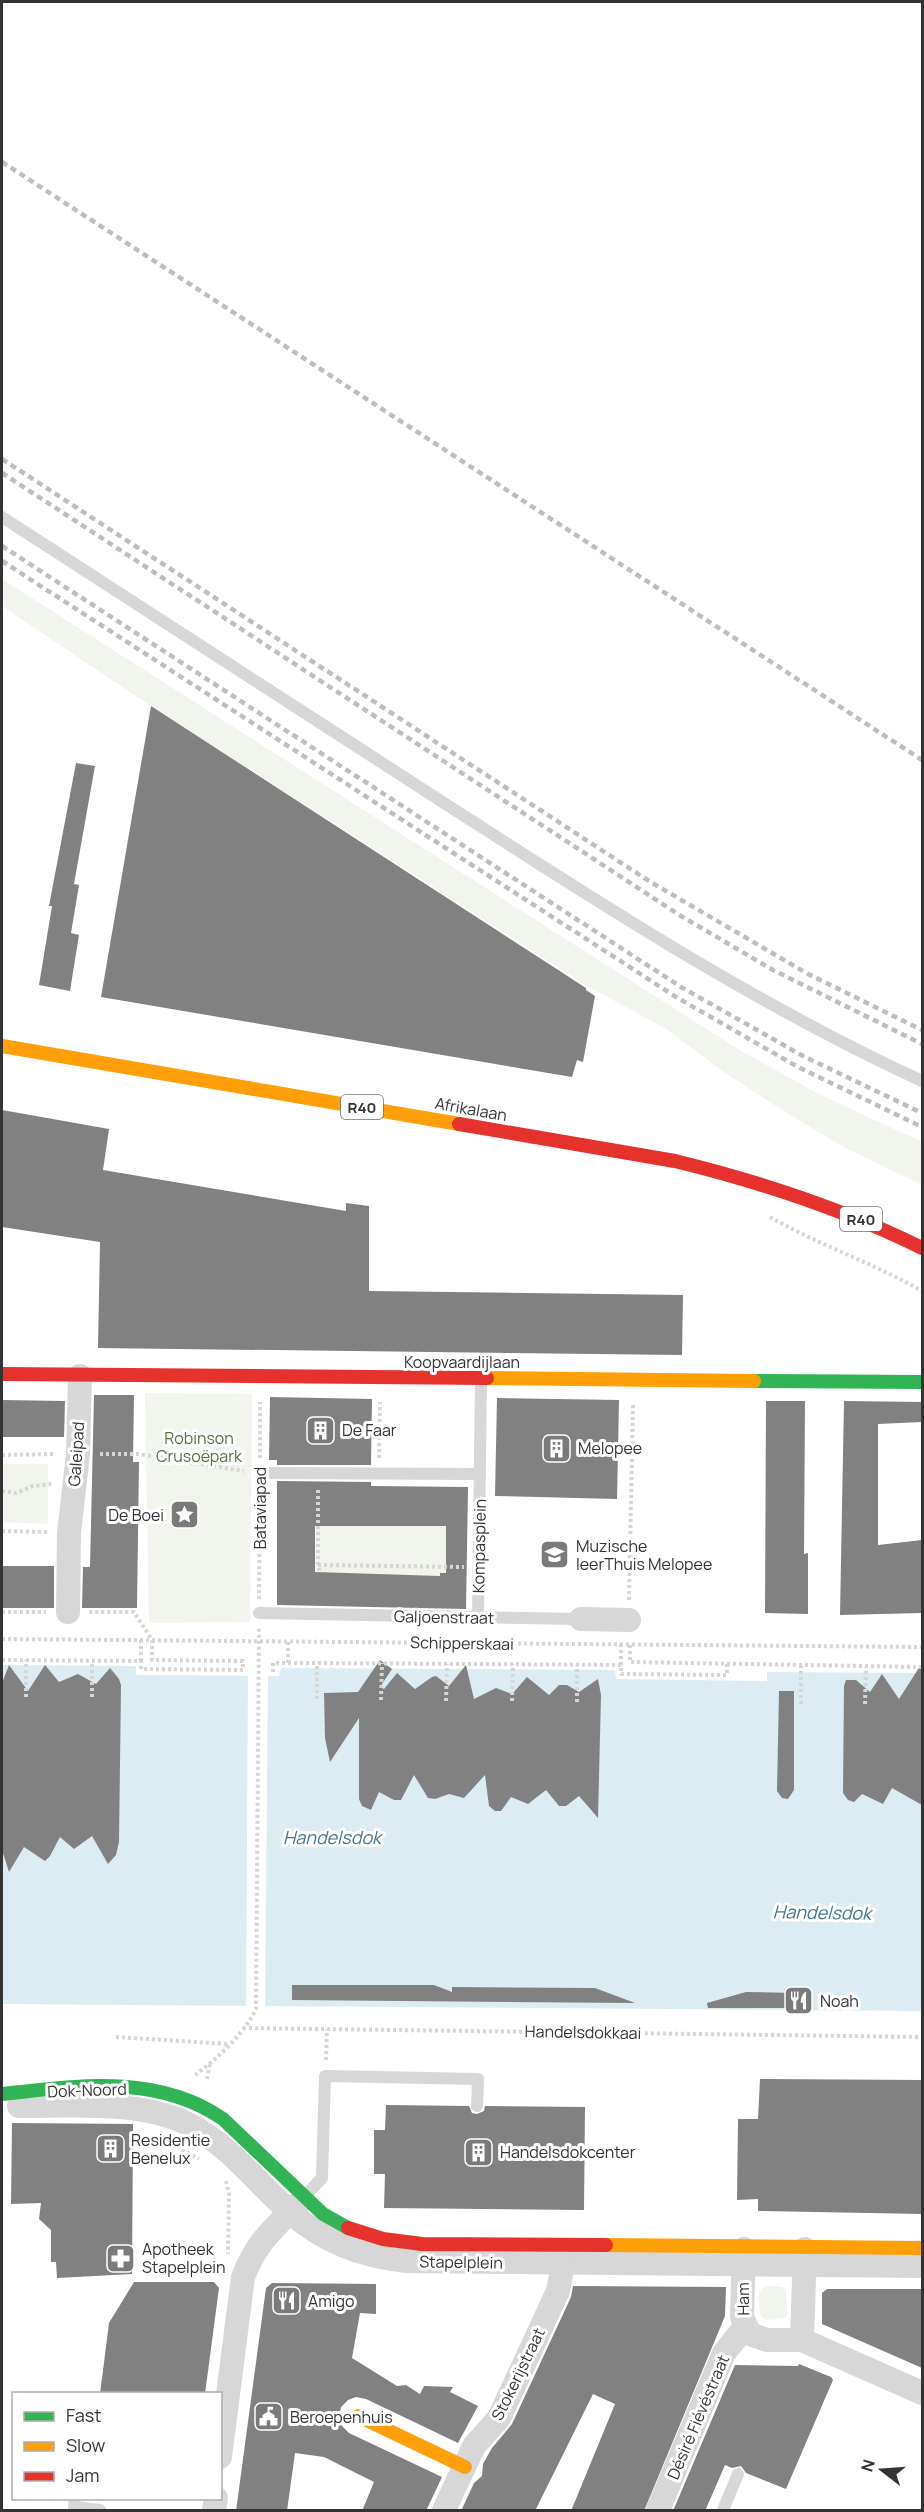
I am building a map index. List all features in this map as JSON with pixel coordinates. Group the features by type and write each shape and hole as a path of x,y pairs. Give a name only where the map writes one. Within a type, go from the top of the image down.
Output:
{"street":[{"name":"Afrikalaan","path":"2,1046 675,1161 755,1182 828,1206 880,1226 922,1248"},
{"name":"Koopvaardijlaan","path":"2,1374 922,1382"},
{"name":"Galeipad","path":"68,1612 69,1533 78,1454 80,1376"},
{"name":"Galjoenstraat","path":"582,1619 629,1620"},
{"name":"Dok-Noord","path":"2,2094 101,2086 157,2090 165,2114 115,2106 2,2105"},
{"name":"Stapelplein","path":"165,2114 212,2139 297,2205 333,2242 381,2258 406,2261 563,2264 665,2255"},
{"name":"Stapelplein","path":"297,2205 338,2225 380,2240 402,2243 665,2255 805,2256 922,2266"},
{"path":"222,2436 243,2277 252,2253 265,2236 297,2205"},
{"path":"802,2340 805,2256 922,2248"},
{"name":"Ham","path":"744,2256 742,2317 744,2327 750,2334 758,2338 802,2340 922,2393"},
{"name":"Stokerijstraat","path":"444,2511 474,2446 499,2418 558,2291 563,2264"},
{"name":"Désiré Fiévéstraat","path":"658,2511 724,2353 744,2327"},
{"path":"358,2416 465,2467"}],"lane":[{"path":"2,517 590,897 719,976 855,1050 922,1081"},
{"name":"Kompasplein","path":"478,1617 481,1379"},
{"name":"Kompasplein","path":"260,1473 480,1474"},
{"name":"Galjoenstraat","path":"259,1613 582,1619"},
{"path":"297,2205 322,2178 325,2076 478,2079 477,2106"},
{"path":"723,2511 738,2474"},
{"path":"75,2500 74,2507 100,2511"}],"path":[{"path":"766,1215 791,1229 884,1269 922,1291"},
{"name":"Bataviapad","path":"243,2028 256,2009 260,1375"},
{"path":"379,1473 380,1378"},
{"path":"634,1379 629,1620 621,1645 621,1674 727,1675 727,1663"},
{"path":"138,1454 260,1473"},
{"path":"319,1473 318,1565 320,1573"},
{"path":"2,1491 16,1493 33,1486 52,1483 52,1494 73,1495"},
{"path":"2,1531 69,1533"},
{"path":"318,1565 460,1567"},
{"path":"134,1612 152,1640 152,1660 243,1661 243,1670 141,1669 141,1640"},
{"name":"Schipperskaai","path":"2,1639 922,1647"},
{"path":"288,1641 288,1663"},
{"path":"630,1645 630,1662 922,1668"},
{"path":"2,1660 141,1661"},
{"path":"26,1660 26,1697"},
{"path":"92,1661 92,1697"},
{"path":"273,1672 273,1663 621,1665"},
{"path":"317,1663 317,1699"},
{"path":"381,1700 382,1663"},
{"path":"446,1701 447,1664"},
{"path":"512,1701 513,1664"},
{"path":"577,1665 577,1702"},
{"path":"801,1666 801,1704"},
{"path":"865,1704 866,1667"},
{"path":"210,2064 243,2028"},
{"name":"Handelsdokkaai","path":"243,2028 922,2037"},
{"path":"325,2076 327,2029"},
{"path":"116,2037 228,2044"},
{"path":"165,2114 173,2146 202,2160"},
{"path":"225,2178 229,2194 228,2258"}],"green space":[{"path":"2,579 741,1051 819,1094 922,1142 922,1185 845,1148 787,1113 721,1070 666,1029 584,984 148,704 2,606"},
{"name":"Robinson Crusoëpark","path":"145,1393 252,1394 250,1622 149,1623"},
{"path":"2,1464 48,1464 48,1524 2,1522"},
{"path":"316,1497 446,1526 459,1573 440,1574 440,1576 315,1573"},
{"path":"768,2286 782,2287 786,2290 788,2314 785,2318 767,2320 761,2317 758,2297 762,2289"}],"water":[{"name":"Handelsdok","path":"2,1665 136,1666 136,1675 279,1676 281,1668 615,1670 616,1679 767,1681 767,1672 922,1673 922,2011 2,2004"}],"pier":[{"path":"248,1673 268,1673 265,2009 246,2009"}],"building":[{"path":"151,706 586,988 595,996 583,1062 577,1060 572,1077 101,997"},
{"path":"76,763 95,766 74,884 79,885 71,933 79,935 70,991 39,985 52,906 49,906"},
{"path":"2,1110 109,1129 103,1170 346,1211 346,1203 369,1206 369,1291 683,1295 682,1355 98,1348 100,1242 2,1227"},
{"path":"94,1395 134,1395 133,1462 139,1462 137,1608 82,1608 83,1567 90,1567"},
{"name":"De Faar","path":"270,1397 372,1399 371,1465 277,1465 277,1460 269,1460"},
{"name":"Melopee","path":"497,1398 619,1400 617,1499 495,1496"},
{"path":"2,1400 65,1401 64,1437 2,1437"},
{"path":"766,1401 805,1401 804,1554 808,1553 808,1614 765,1613"},
{"path":"844,1401 922,1402 922,1422 878,1424 878,1545 922,1540 922,1613 840,1615"},
{"path":"277,1481 371,1482 371,1486 468,1487 466,1609 277,1605","holes":["315,1526 446,1526 446,1573 440,1573 440,1576 315,1572"]},
{"path":"2,1566 54,1566 54,1608 2,1608"},
{"path":"380,1660 392,1669 380,1687 384,1689 397,1673 415,1689 436,1676 449,1686 466,1665 474,1699 496,1688 512,1694 527,1677 549,1695 559,1685 567,1685 579,1692 598,1679 601,1695 598,1818 579,1796 566,1806 559,1806 546,1790 528,1804 511,1797 501,1811 495,1811 489,1806 485,1775 464,1798 449,1794 435,1799 428,1798 414,1775 401,1800 394,1800 379,1792 371,1810 362,1806 359,1799 359,1718 330,1762 325,1738 324,1693 358,1692"},
{"path":"922,1663 922,1805 892,1788 883,1804 862,1794 854,1802 848,1800 843,1793 844,1686 846,1680 856,1680 870,1692 882,1674 899,1699"},
{"path":"9,1665 28,1691 45,1665 59,1682 78,1674 96,1684 110,1668 119,1679 121,1685 119,1842 116,1855 108,1864 92,1836 74,1849 60,1837 45,1861 24,1847 9,1872 2,1850 2,1683"},
{"path":"779,1691 794,1691 794,1790 788,1799 782,1798 777,1791"},
{"path":"292,1985 434,1985 452,1992 452,1987 595,1988 635,2003 292,2000"},
{"path":"746,1992 795,1993 795,2008 708,2008 707,2003"},
{"path":"760,2079 922,2080 922,2214 758,2211 758,2199 737,2200 738,2119 758,2119"},
{"name":"Handelsdokcenter","path":"386,2105 469,2106 472,2113 477,2114 484,2111 485,2106 585,2107 584,2210 384,2208 385,2174 374,2174 374,2130 385,2130"},
{"path":"12,2123 133,2124 132,2274 57,2278 56,2262 51,2262 51,2230 39,2219 41,2203 11,2204"},
{"path":"134,2282 214,2282 219,2288 205,2392 100,2392 109,2323"},
{"path":"272,2283 376,2284 376,2314 360,2313 352,2358 397,2386 406,2385 420,2394 424,2386 453,2387 450,2392 478,2406 458,2443 366,2399 356,2397 348,2400 341,2407 339,2418 342,2426 349,2433 442,2477 426,2511 362,2511 374,2482 324,2457 295,2453 287,2511 236,2511 266,2288"},
{"path":"573,2286 726,2287 725,2316 644,2511 571,2511 615,2404 593,2394 535,2511 461,2511 474,2483 482,2476 483,2464 492,2448 512,2424 571,2297"},
{"path":"827,2289 922,2289 922,2368 822,2324 822,2293"},
{"path":"799,2364 831,2377 833,2380 786,2489 746,2473 741,2466 732,2468 725,2465 705,2511 673,2511 735,2365 798,2366"}],"railway":[{"path":"2,162 922,760"},
{"path":"2,459 649,881 808,974 922,1030"},
{"path":"2,473 681,916 773,970 922,1044"},
{"path":"2,546 681,987 803,1056 922,1113"},
{"path":"2,561 676,997 798,1067 922,1127"}],"traffic: fast":[{"path":"754,1381 922,1382"},
{"path":"2,2094 87,2086 116,2086 144,2089 198,2104 223,2119 323,2214 348,2228"}],"traffic: slow":[{"path":"2,1046 459,1124"},
{"path":"487,1378 754,1381"},
{"path":"606,2245 922,2248"},
{"path":"358,2416 465,2467"}],"traffic: jam":[{"path":"459,1124 675,1161 707,1169 770,1187 832,1209 922,1248"},
{"path":"2,1374 487,1378"},
{"path":"348,2228 383,2239 422,2244 606,2245"}],"place":[{"name":"De Faar","path":"321,1430"},
{"name":"Melopee","path":"557,1448"},
{"name":"De Boei","path":"185,1515"},
{"name":"Muzische leerThuis Melopee","path":"555,1555"},
{"name":"Noah","path":"799,2001"},
{"name":"Residentie Benelux","path":"110,2149"},
{"name":"Handelsdokcenter","path":"479,2152"},
{"name":"Apotheek Stapelplein","path":"121,2258"},
{"name":"Amigo","path":"287,2301"},
{"name":"Beroepenhuis","path":"269,2417"}]}
